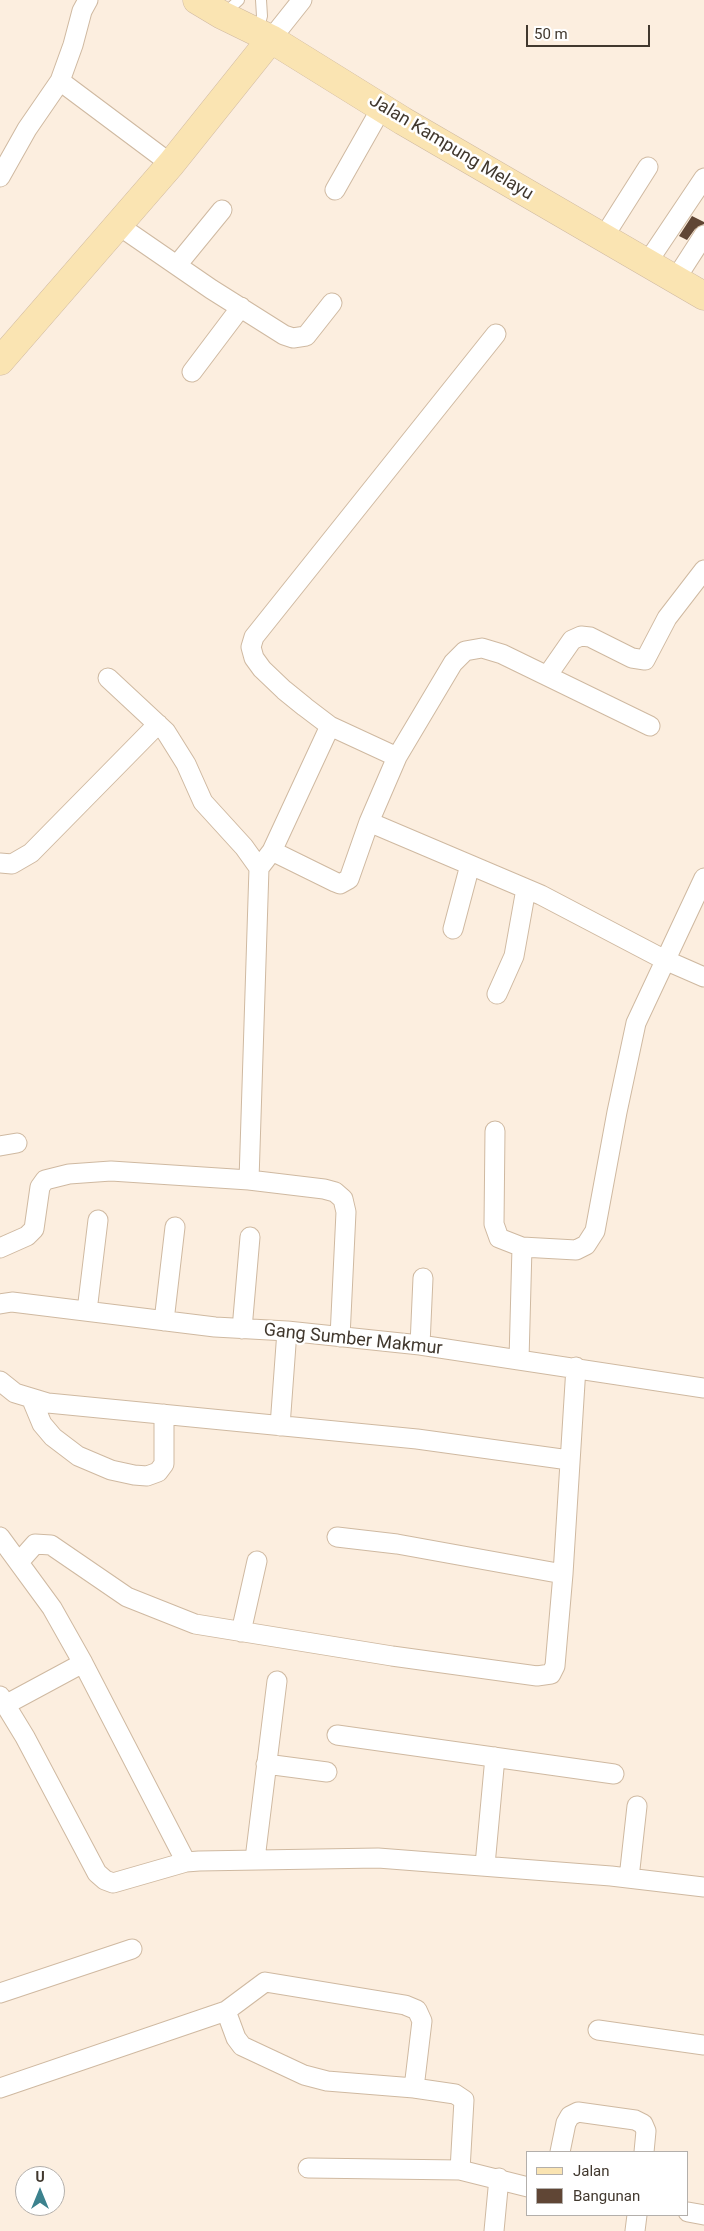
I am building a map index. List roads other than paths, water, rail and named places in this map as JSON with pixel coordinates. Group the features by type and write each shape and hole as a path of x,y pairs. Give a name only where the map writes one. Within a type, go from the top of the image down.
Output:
{"main road":[{"name":"Jalan Kampung Melayu","path":"197,0 231,8 264,36 704,296"},
{"path":"4,349 118,225 171,164 264,36"}],"street":[{"path":"0,177 27,129 60,81 73,45 82,11 88,0"},
{"path":"264,36 302,0"},
{"path":"60,81 171,164"},
{"path":"335,190 382,107"},
{"path":"603,238 648,167"},
{"path":"647,263 704,178"},
{"path":"177,265 222,210"},
{"path":"118,225 284,335 299,338 306,336 332,303"},
{"path":"675,280 704,235"},
{"path":"192,372 241,307"},
{"path":"396,757 330,726 284,690 262,669 254,658 251,647 254,637 496,334"},
{"path":"548,676 572,640 581,636 590,638 632,658 645,660 667,618 704,570"},
{"path":"272,851 334,882 345,883 349,879 369,822 396,757 453,663 465,651 482,648 502,654 650,726"},
{"path":"108,678 166,732 186,764 203,802 259,868"},
{"path":"0,863 12,864 31,854 158,724"},
{"path":"249,1180 259,868 272,851 330,726"},
{"path":"369,822 526,889 665,960 704,977"},
{"path":"453,929 470,865"},
{"path":"495,1131 494,1224 499,1238 522,1247 576,1250 586,1245 595,1231 631,1040 636,1023 704,878"},
{"path":"497,994 514,956 526,889"},
{"path":"0,1248 27,1236 34,1229 40,1187 44,1180 69,1174 112,1171 249,1180 324,1189 335,1192 343,1199 346,1212 340,1337"},
{"path":"87,1311 98,1220"},
{"path":"164,1321 175,1227"},
{"path":"242,1329 250,1237"},
{"path":"520,1360 522,1247"},
{"path":"420,1345 423,1278"},
{"name":"Gang Sumber Makmur","path":"0,1304 12,1302 164,1321 420,1345 576,1367 704,1388"},
{"path":"280,1426 286,1331"},
{"path":"19,1562 35,1544 51,1545 127,1597 154,1610 195,1624 537,1676 551,1674 555,1666 563,1574 576,1367"},
{"path":"0,1380 15,1393 32,1400 476,1446 569,1460"},
{"path":"32,1400 42,1424 53,1437 72,1451 111,1470 134,1476 158,1472 164,1464 164,1414"},
{"path":"337,1537 397,1544 563,1574"},
{"path":"0,1538 52,1608 83,1663 186,1862"},
{"path":"241,1632 257,1561"},
{"path":"83,1663 3,1701 25,1737 97,1872 105,1880 113,1883 186,1862 255,1859 378,1858 485,1865 704,1887"},
{"path":"255,1859 277,1681"},
{"path":"337,1734 614,1774"},
{"path":"485,1865 495,1757"},
{"path":"266,1764 327,1772"},
{"path":"629,1878 637,1806"},
{"path":"0,1993 132,1949"},
{"path":"0,2088 226,2011 265,1982 412,2007 417,2010 422,2021 414,2088"},
{"path":"226,2011 236,2038 242,2046 304,2075 327,2081 414,2088 455,2094 464,2100 460,2170"},
{"path":"598,2030 704,2045"},
{"path":"560,2151 566,2124 570,2116 578,2112 635,2120 643,2124 646,2130 644,2151"},
{"path":"308,2168 460,2170 499,2178 526,2186"},
{"path":"494,2231 499,2178"},
{"path":"689,2212 704,2214"},
{"path":"635,2231 637,2216"}],"lane":[{"path":"261,0 264,36"}]}
